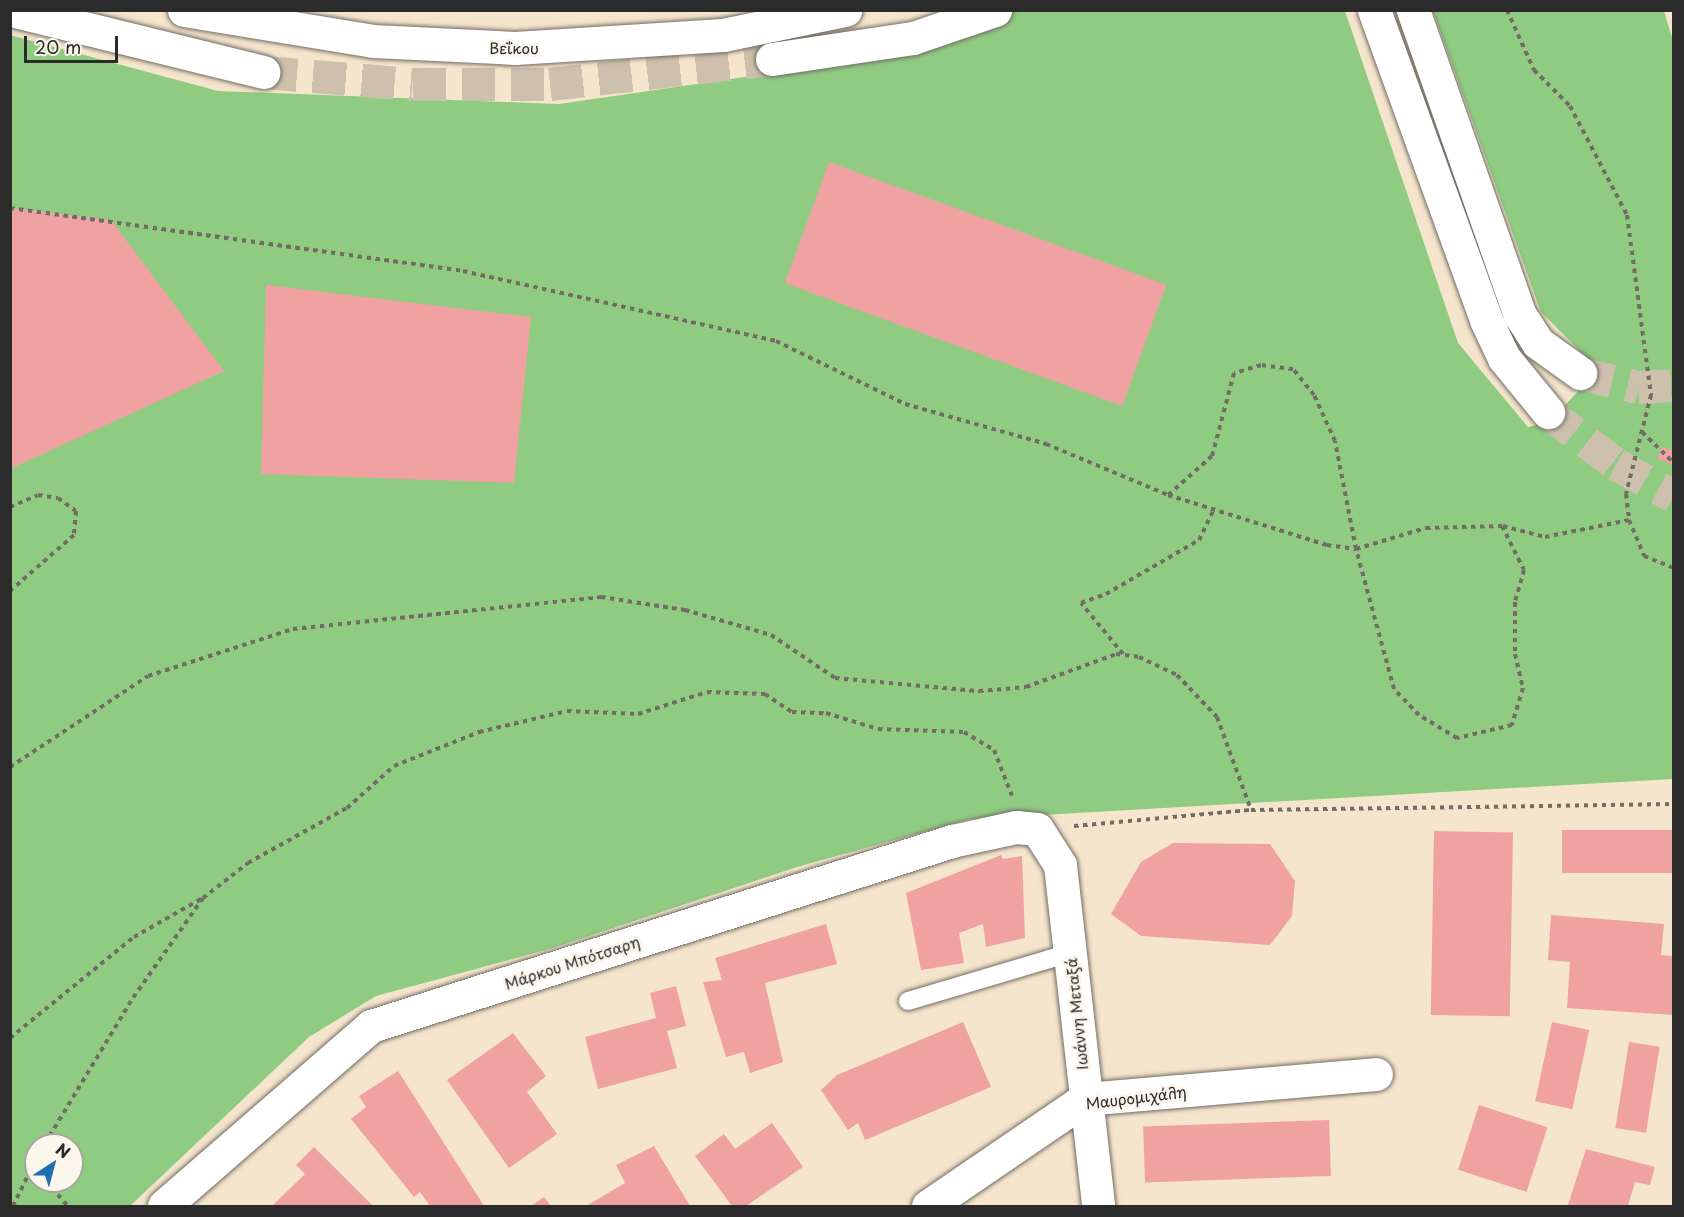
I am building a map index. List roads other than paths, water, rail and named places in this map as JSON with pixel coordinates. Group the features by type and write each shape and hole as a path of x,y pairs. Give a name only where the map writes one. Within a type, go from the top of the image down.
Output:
{"main road":[{"path":"11,10 264,72"},
{"name":"Βεΐκου","path":"184,10 291,30 446,48 584,47 723,35 845,10"},
{"path":"772,59 913,38 995,10"},
{"path":"1374,10 1486,320 1504,358 1548,412"},
{"path":"1413,10 1520,315 1538,344 1580,373"},
{"name":"Ιωάννη Μεταξά","path":"1027,828 1060,865 1098,1206"},
{"name":"Μάρκου Μπότσαρη","path":"164,1206 371,1026 952,842 1027,828"},
{"name":"Μαυρομιχάλη","path":"928,1206 1085,1099 1377,1074"}],"lane":[{"path":"908,1001 1070,953"}],"tunnel":[{"path":"264,72 413,84 550,84 772,59"},
{"path":"1580,373 1638,387 1674,385"},
{"path":"1548,412 1616,464 1674,496"}]}
